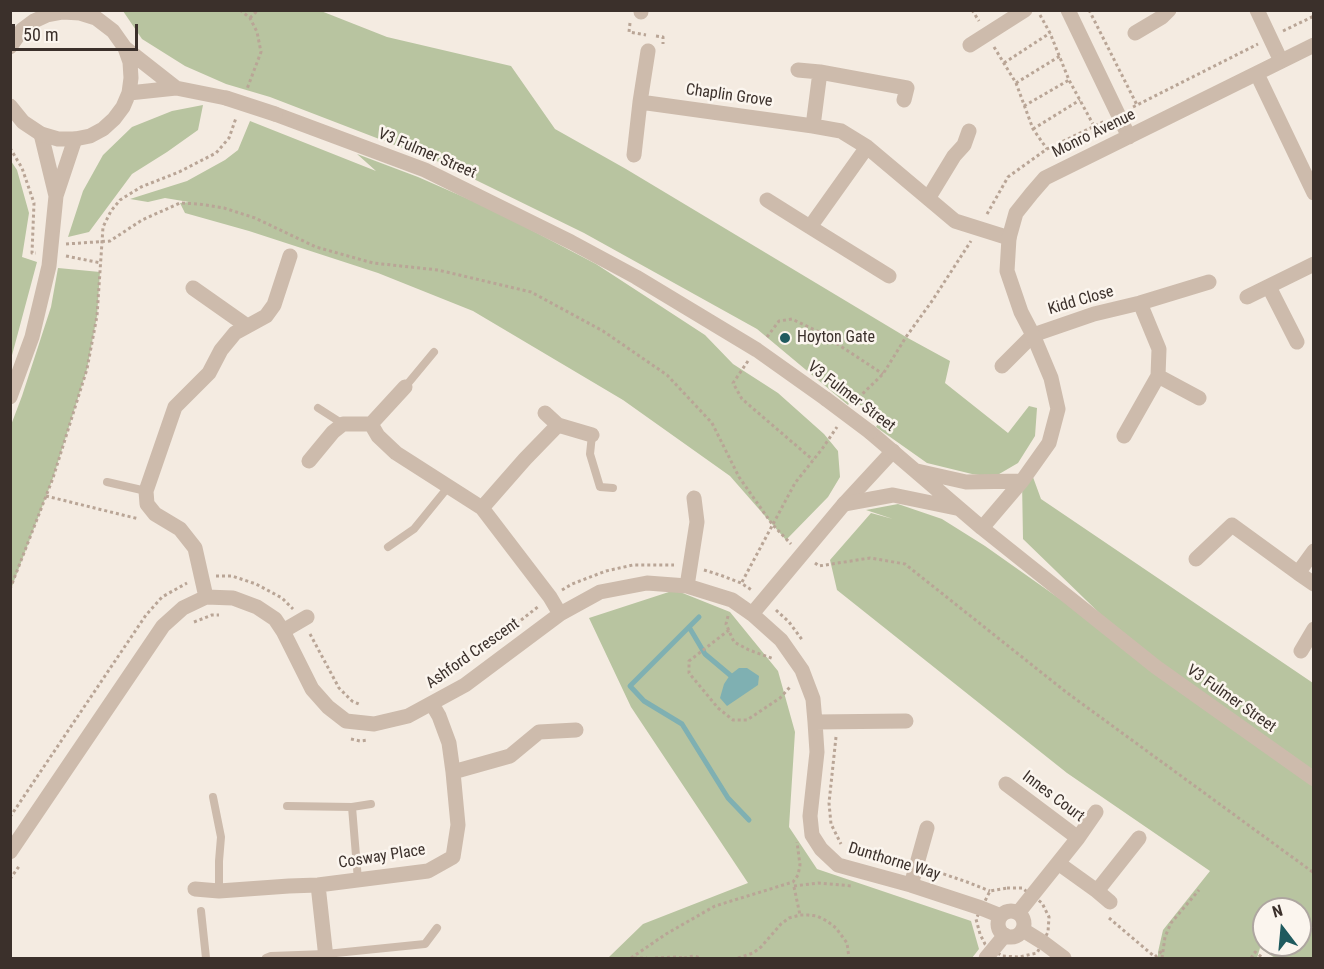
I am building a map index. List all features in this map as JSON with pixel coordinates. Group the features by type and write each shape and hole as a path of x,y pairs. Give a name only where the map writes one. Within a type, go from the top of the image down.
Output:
{"street":[{"path":"969,45 1025,10"},
{"path":"1068,10 1129,137"},
{"path":"1135,33 1162,17 1169,10"},
{"path":"1257,10 1281,62"},
{"path":"10,47 16,33 49,13 96,14"},
{"name":"V3 Fulmer Street","path":"96,14 113,31 125,48 176,88"},
{"name":"Monro Avenue","path":"982,528 1022,481 1049,443 1058,410 1051,378 1007,271 1009,238 1016,213 1045,178 1314,45"},
{"path":"10,106 23,122 41,134 58,139 90,136 103,129 114,119 129,93 130,62 125,48"},
{"path":"634,155 648,51"},
{"path":"798,70 907,88 904,100"},
{"path":"813,126 820,72"},
{"path":"1257,74 1314,193"},
{"name":"V3 Fulmer Street","path":"129,93 176,88 226,98 275,114 425,170 571,242 636,277 757,350 826,399 870,432 982,528 1156,667 1314,779"},
{"name":"Chaplin Grove","path":"640,102 841,131 867,147 955,221 1009,238"},
{"path":"929,198 954,156 964,145 969,131"},
{"path":"41,134 57,196"},
{"path":"10,397 32,337 49,266 57,196 75,139"},
{"path":"810,226 867,147"},
{"path":"767,200 889,276"},
{"path":"10,852 164,626 183,608 206,597 195,548 180,529 155,514 147,504 146,491 175,407 209,374 221,350 235,333 266,316 274,305 290,256"},
{"path":"1247,297 1314,264"},
{"name":"Kidd Close","path":"1033,335 1094,314 1209,282"},
{"path":"1269,287 1297,342"},
{"path":"193,288 248,326"},
{"name":"Kidd Close","path":"1124,436 1158,376 1159,349 1140,303"},
{"path":"1002,366 1033,335"},
{"path":"1158,376 1199,398"},
{"path":"309,461 333,432 343,424 371,424 405,387"},
{"path":"545,413 558,424 592,435"},
{"path":"371,424 378,436 396,453 482,508 550,597 560,614"},
{"path":"482,508 558,424"},
{"path":"752,614 844,504 893,452"},
{"path":"914,471 966,483 1022,481"},
{"path":"844,504 893,495 959,508"},
{"path":"687,586 697,522 694,498"},
{"path":"1196,559 1232,525 1314,584"},
{"path":"1298,573 1314,551"},
{"name":"Ashford Crescent","path":"206,597 233,598 257,607 275,619 312,689 327,707 346,721 374,724 408,716 465,685 560,614 600,592 646,584 687,586 732,600 752,614"},
{"name":"Dunthorne Way","path":"752,614 782,640 802,670 813,699 817,752 810,816 812,835 821,849 838,865 911,885 1002,916"},
{"path":"283,631 305,619"},
{"path":"1301,651 1314,629"},
{"name":"Cosway Place","path":"195,889 219,891 318,885 428,872 453,857 458,825 453,772 449,743 432,704"},
{"path":"815,722 906,721"},
{"path":"453,772 510,756 539,732 576,730"},
{"name":"Innes Court","path":"1006,784 1078,838"},
{"name":"Innes Court","path":"1018,913 1096,812"},
{"path":"911,885 927,828"},
{"path":"1096,891 1139,838"},
{"path":"1058,863 1110,902"},
{"path":"318,885 326,956"},
{"path":"1011,911 1018,913 1024,921 1023,930 1014,936 1005,935 999,928 1002,916 1011,911"},
{"path":"1023,930 1064,958"},
{"path":"986,958 1005,935"}],"lane":[{"path":"405,387 435,352"},
{"path":"318,408 343,424"},
{"path":"592,435 590,454 600,487 613,488"},
{"path":"107,482 146,491"},
{"path":"388,547 414,529 449,486"},
{"path":"213,797 221,837 219,891"},
{"path":"287,806 352,807 371,804"},
{"path":"352,807 358,880"},
{"path":"201,911 206,958"},
{"path":"266,958 271,956 326,956 425,944 436,928"}],"path":[{"path":"240,10 250,18 257,32 261,52 245,95"},
{"path":"250,18 258,10"},
{"path":"972,10 1016,83 1033,129 1047,149"},
{"path":"1037,10 1094,126"},
{"path":"1089,10 1137,105"},
{"path":"1004,63 1050,33"},
{"path":"1016,83 1060,56"},
{"path":"1024,106 1070,80"},
{"path":"1033,129 1080,100"},
{"path":"10,589 53,478 87,369 97,316 103,227 120,200 141,187 179,172 216,153 229,138 237,117"},
{"path":"51,244 110,241 142,220 180,203 199,204 224,208 255,218 316,247 373,263 438,270 531,292 603,331 667,375 712,423 739,477 772,524 786,540 819,566 870,558 905,564 1066,692 1314,873"},
{"path":"813,460 742,399 733,383 778,321 792,319 819,332 883,374"},
{"path":"779,666 773,659 734,642 726,624 732,600 795,483 841,421"},
{"path":"46,496 140,520"},
{"path":"484,649 550,597 572,584 606,571 633,565 668,564 690,567 741,583 765,599 789,622 805,644"},
{"path":"10,817 146,615 162,597 181,585 202,577 232,576 256,584 282,598 305,619 339,688 352,701 363,706"},
{"path":"729,630 689,661 689,673 718,708 734,720 747,720 780,698 792,685"},
{"path":"790,680 796,692"},
{"path":"835,722 830,803 831,824 846,851"},
{"path":"631,958 666,934 716,906 793,882 798,875 800,865 796,839"},
{"path":"916,866 938,871 990,891"},
{"path":"793,882 800,915"},
{"path":"1162,958 1165,937 1171,923 1199,890"},
{"path":"1110,902 1107,917 1155,957 1163,950"},
{"path":"738,958 753,953 781,924 789,918 800,915 817,916 836,928 847,943 849,958"},
{"path":"1251,958 1255,952 1263,958"},
{"path":"655,958 694,956 701,958"},
{"path":"631,958 647,958"}],"green space":[{"path":"123,11 321,11 387,37 511,66 555,129 950,361 945,383 1008,433 1029,406 1037,408 1035,436 1018,463 994,477 927,463 876,427 879,422 863,407 852,399 848,405 757,329 584,233 439,162 270,97 226,84 185,66 142,39"},
{"path":"203,105 198,130 132,174 89,232 68,237 83,191 103,155 132,127 172,111"},
{"path":"250,121 376,171 357,154 418,177 491,209 596,264 705,335 733,364 778,393 824,434 838,451 840,477 828,497 786,540 730,476 623,400 473,311 378,273 249,231 185,213 180,203 189,202 165,198 148,202 130,199 187,181 225,160 238,150"},
{"path":"11,161 17,170 29,213 22,257 37,262 11,359"},
{"path":"58,268 100,272 97,316 87,369 53,478 11,589 11,425 51,307"},
{"path":"1030,469 1041,499 1313,683 1313,958 1274,957 1312,957 1312,897 1252,897 1252,957 1257,958 1158,958 1163,930 1210,871 1067,773 837,590 830,560 871,513 893,519 866,510 898,504 942,519 985,546 1152,664 1023,539 1022,481"},
{"path":"675,590 730,612 778,671 795,732 789,827 817,869 971,921 979,949 972,958 608,958 643,924 748,883 631,707 589,618"}],"water":[{"path":"739,668 747,668 759,676 758,685 727,706 720,698 724,684"}],"waterway":[{"path":"699,617 630,686 644,701 682,724 728,798 749,820"},
{"path":"689,627 705,654 730,675"}],"place":[{"name":"Hoyton Gate","path":"785,338"}]}
